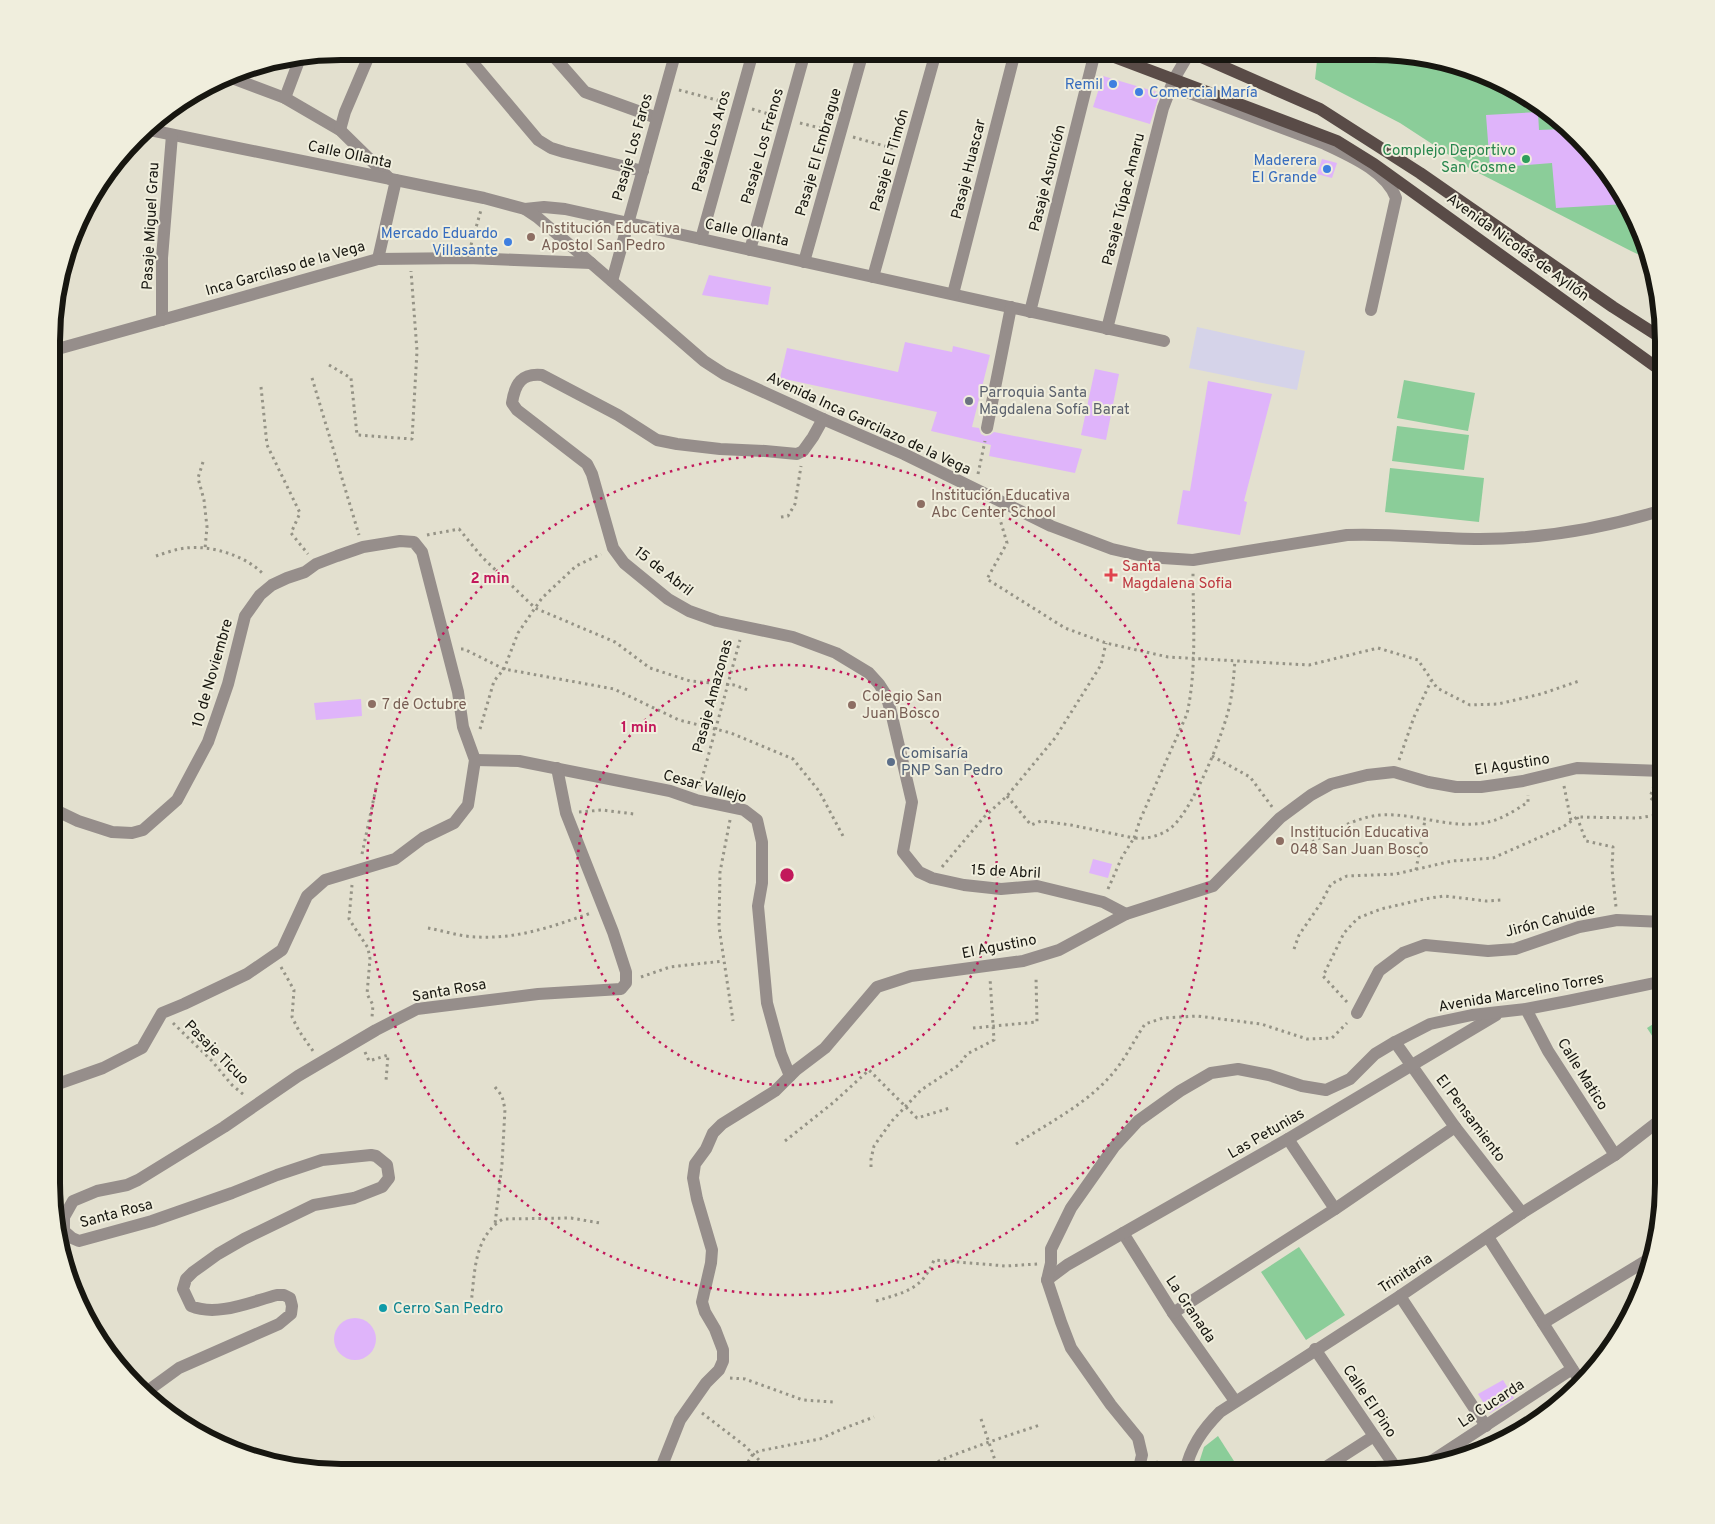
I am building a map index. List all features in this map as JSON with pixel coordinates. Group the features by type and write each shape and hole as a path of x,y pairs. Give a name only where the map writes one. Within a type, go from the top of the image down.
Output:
{"main road":[{"name":"Avenida Nicolás de Ayllón","path":"1123,60 1337,141 1374,164 1655,366"},
{"name":"Avenida Nicolás de Ayllón","path":"1208,60 1320,109 1420,172 1613,307 1655,334"}],"street":[{"path":"340,130 345,112 367,60"},
{"path":"471,60 538,140 551,148 643,171"},
{"path":"557,60 584,92 658,118"},
{"name":"Pasaje Los Faros","path":"612,281 674,60"},
{"name":"Pasaje Los Aros","path":"701,239 751,60"},
{"name":"Pasaje Los Frenos","path":"750,250 803,60"},
{"name":"Pasaje El Embrague","path":"804,262 861,60"},
{"name":"Pasaje El Timón","path":"873,277 934,60"},
{"name":"Pasaje Huascar","path":"953,294 1013,60"},
{"name":"Pasaje Asunción","path":"1030,312 1093,60"},
{"name":"Pasaje Túpac Amaru","path":"1107,329 1163,108 1174,79 1185,60"},
{"path":"285,98 298,63"},
{"path":"1174,79 1184,91 1345,153 1368,167 1387,182 1396,198 1371,310"},
{"path":"237,80 285,98 340,130 393,180 378,258"},
{"name":"Calle Ollanta","path":"155,131 484,198 525,209 544,207 565,209 1164,341"},
{"name":"Pasaje Miguel Grau","path":"162,320 162,258 172,135"},
{"name":"Avenida Inca Garcilazo de la Vega","path":"525,209 537,217 704,361 724,374 904,454 1051,526 1112,549 1147,557 1193,560 1347,534 1480,539 1534,537 1590,529 1655,512"},
{"name":"Inca Garcilaso de la Vega","path":"60,348 378,258 468,258 591,263"},
{"path":"987,428 1011,307"},
{"name":"15 de Abril","path":"804,451 800,454 790,454 720,449 657,440 618,415 542,375 533,374 525,377 517,384 512,402 517,410 587,464 592,474 613,548 624,563 668,599 689,611 717,621 793,638 836,653 869,672 886,695 891,712 912,802 903,852 919,872 932,878 964,886 1001,888 1036,886 1103,902 1126,914"},
{"path":"804,451 823,419"},
{"name":"10 de Noviembre","path":"60,812 78,821 112,832 132,833 143,830 177,800 208,742 220,712 245,616 260,595 272,585 305,572 316,564 363,547 400,541 414,542"},
{"path":"60,1083 103,1068 142,1048 162,1013 248,974 282,950 307,896 325,880 395,859 423,838 454,824 468,805 475,760 463,727 458,692 422,552 414,542"},
{"name":"Cesar Vallejo","path":"475,760 519,761 670,791 696,800 744,810 757,820 762,842 762,883 758,906 762,966 767,1003 781,1054 790,1076"},
{"path":"558,768 566,813 604,908 626,972 626,983"},
{"name":"El Agustino","path":"663,1464 680,1420 712,1376 719,1370 723,1361 723,1350 702,1302 712,1250 697,1199 693,1178 695,1164 706,1149 713,1134 722,1124 776,1091 790,1076 825,1048 877,987 911,976 1023,961 1059,950 1126,914 1213,886 1280,818 1311,795 1331,784 1367,775 1394,772 1428,782 1456,787 1481,787 1523,781 1577,768 1655,770"},
{"name":"Jirón Cahuide","path":"1357,1013 1379,971 1403,953 1418,948 1425,946 1458,947 1488,951 1515,950 1578,927 1617,920 1655,922"},
{"name":"Santa Rosa","path":"150,1389 179,1368 279,1324 291,1314 290,1298 284,1295 277,1295 225,1310 208,1311 191,1306 183,1289 186,1279 193,1272 218,1254 244,1239 314,1205 354,1198 382,1187 389,1178 387,1165 376,1156 322,1160 161,1218 79,1241 64,1231 64,1217 73,1201 97,1191 126,1186 138,1180 298,1076 417,1009 538,994 621,989 626,983"},
{"name":"Avenida Marcelino Torres","path":"1046,1280 1051,1263 1051,1249 1071,1208 1114,1146 1138,1121 1180,1091 1211,1073 1238,1069 1269,1075 1302,1086 1326,1090 1350,1079 1375,1054 1430,1024 1445,1020 1526,1009 1655,983"},
{"name":"Calle Matico","path":"1526,1009 1548,1051 1615,1156"},
{"name":"Las Petunias","path":"1046,1280 1067,1265 1288,1139 1500,1012"},
{"name":"El Pensamiento","path":"1395,1042 1455,1127 1522,1213"},
{"name":"Trinitaria","path":"1186,1464 1196,1440 1207,1425 1235,1401 1400,1296 1522,1213 1615,1156 1655,1124"},
{"path":"1173,1313 1335,1209 1455,1127"},
{"path":"1288,1139 1335,1209"},
{"name":"La Granada","path":"1123,1233 1173,1313 1235,1401"},
{"path":"1488,1237 1577,1377"},
{"path":"1543,1322 1643,1262"},
{"path":"1046,1280 1071,1348 1111,1405 1138,1438 1142,1455 1140,1464"},
{"path":"1400,1296 1486,1426"},
{"name":"Calle El Pino","path":"1315,1349 1393,1463"},
{"name":"La Cucarda","path":"1439,1456 1572,1369"},
{"path":"1330,1464 1374,1436"}],"path":[{"path":"468,258 484,198"},
{"path":"329,365 351,378 357,435 412,439 417,351 410,258"},
{"path":"312,378 363,547"},
{"path":"261,387 267,445 300,513 291,533 316,564"},
{"path":"975,490 987,428"},
{"path":"781,517 788,516 794,504 804,451"},
{"path":"203,462 198,478 205,509 206,549"},
{"path":"994,499 1006,543 987,579 1065,628 1106,643 1192,659 1309,665 1378,648 1418,660 1437,688 1470,705 1498,704 1541,694 1579,681"},
{"path":"414,542 426,535 459,529 482,558 535,608 615,642 650,668 690,681 734,685 748,690"},
{"path":"156,556 186,548 215,550 238,556 261,572 272,585"},
{"path":"470,747 483,739 480,727 494,680 504,669 518,633 542,598 576,566 613,548"},
{"path":"1103,902 1122,857 1134,838 1140,820 1187,714 1190,698 1192,659 1193,560"},
{"name":"Pasaje Amazonas","path":"696,800 743,627"},
{"path":"932,878 984,817 1007,796 1054,738 1101,665 1106,643"},
{"path":"446,650 464,649 504,669 614,689 679,720 715,728 739,736 793,759 819,791 843,836"},
{"path":"1007,796 1031,825 1041,821 1146,839 1165,832 1174,825 1186,808 1205,773 1222,732 1231,700 1235,660"},
{"path":"1394,772 1414,717 1432,680"},
{"path":"1212,756 1250,776 1280,818"},
{"path":"1655,784 1650,798 1655,803"},
{"path":"372,1033 373,1005 367,994 370,959 368,948 349,920 353,879 359,869 376,788"},
{"path":"1295,851 1362,818 1396,814 1439,822 1479,823 1498,819 1528,802"},
{"path":"733,808 720,872 719,927 733,1021"},
{"path":"566,813 602,810 634,814"},
{"path":"1294,949 1299,935 1321,903 1331,884 1347,876 1396,874 1452,861 1493,858 1563,827 1577,817 1638,818 1655,815"},
{"path":"1577,817 1586,841 1613,847 1612,869 1617,920"},
{"path":"1416,870 1425,820"},
{"path":"1016,1144 1091,1096 1113,1073 1128,1053 1144,1024 1163,1018 1197,1016 1261,1024 1307,1039 1332,1038 1357,1013 1323,976 1344,932 1358,918 1381,909 1444,896 1486,901 1502,900"},
{"path":"428,928 477,938 504,936 543,930 604,908"},
{"path":"273,956 289,979 294,990 292,1017 299,1031 321,1063"},
{"path":"626,983 670,967 723,961"},
{"path":"871,1167 874,1146 890,1122 921,1090 958,1065 967,1054 994,1040 990,965"},
{"path":"973,1028 1037,1022 1036,977"},
{"name":"Pasaje Ticuo","path":"162,1013 212,1061 232,1085 256,1105"},
{"path":"359,1041 369,1061 388,1055 386,1081"},
{"path":"785,1141 834,1102 869,1070 917,1118 950,1108"},
{"path":"495,1087 502,1096 505,1109 502,1164 495,1224"},
{"path":"471,1304 477,1255 482,1240 495,1224 503,1219 571,1218 600,1223"},
{"path":"876,1301 902,1293 920,1283 928,1273 934,1260 1006,1266 1051,1263"},
{"path":"712,1376 745,1379 803,1400 833,1402"},
{"path":"690,1405 745,1446 763,1464"},
{"path":"747,1464 753,1454 758,1451 820,1439 842,1428 874,1417"},
{"path":"980,1419 996,1464"},
{"path":"930,1464 1040,1425"}],"shaded area":[{"path":"1197,327 1305,351 1297,390 1189,368"}],"green space":[{"name":"Complejo Deportivo San Cosme","path":"1317,60 1411,62 1429,65 1482,81 1515,98 1545,118 1573,142 1597,170 1626,217 1634,233 1641,256 1469,168 1400,123 1315,79"},
{"path":"1404,380 1475,393 1468,431 1397,418"},
{"path":"1397,426 1469,435 1464,470 1392,461"},
{"path":"1390,468 1484,478 1479,522 1385,512"},
{"path":"1655,1023 1655,1040 1647,1028"},
{"path":"1299,1247 1345,1315 1306,1340 1261,1272"},
{"path":"1218,1436 1236,1464 1199,1464 1204,1447"}],"building":[{"path":"1103,76 1160,93 1150,124 1093,107"},
{"path":"1537,112 1539,130 1558,129 1573,142 1597,170 1619,204 1556,208 1552,163 1490,168 1486,115"},
{"name":"Maderera El Grande","path":"1322,159 1337,163 1332,178 1317,174"},
{"path":"709,275 771,287 768,305 702,295"},
{"path":"905,342 952,352 953,346 990,355 972,427 979,428 981,434 985,436 994,432 1082,449 1075,473 989,456 991,445 931,431 937,412 780,378 787,348 898,372"},
{"path":"1095,369 1119,374 1106,440 1081,435"},
{"path":"1208,381 1272,394 1244,501 1247,502 1240,535 1177,524 1183,490 1190,491"},
{"path":"361,699 362,716 316,720 314,703"},
{"path":"1093,859 1112,864 1108,878 1089,873"},
{"path":"355,1318 370,1324 376,1339 370,1354 355,1360 340,1354 334,1339 340,1324"},
{"path":"1503,1380 1514,1398 1490,1413 1478,1394"}],"place":[{"name":"Remil","path":"1113,84"},
{"name":"Comercial María","path":"1139,92"},
{"name":"Complejo Deportivo San Cosme","path":"1526,159"},
{"name":"Maderera El Grande","path":"1327,169"},
{"name":"Institución Educativa Apostol San Pedro","path":"531,237"},
{"name":"Mercado Eduardo Villasante","path":"508,242"},
{"name":"Parroquia Santa Magdalena Sofía Barat","path":"969,401"},
{"name":"Institución Educativa Abc Center School","path":"921,504"},
{"name":"Santa Magdalena Sofia","path":"1111,575"},
{"name":"7 de Octubre","path":"372,704"},
{"name":"Colegio San Juan Bosco","path":"852,705"},
{"name":"Comisaría PNP San Pedro","path":"891,762"},
{"name":"Institución Educativa 048 San Juan Bosco","path":"1280,841"},
{"name":"Cerro San Pedro","path":"383,1308"}]}
